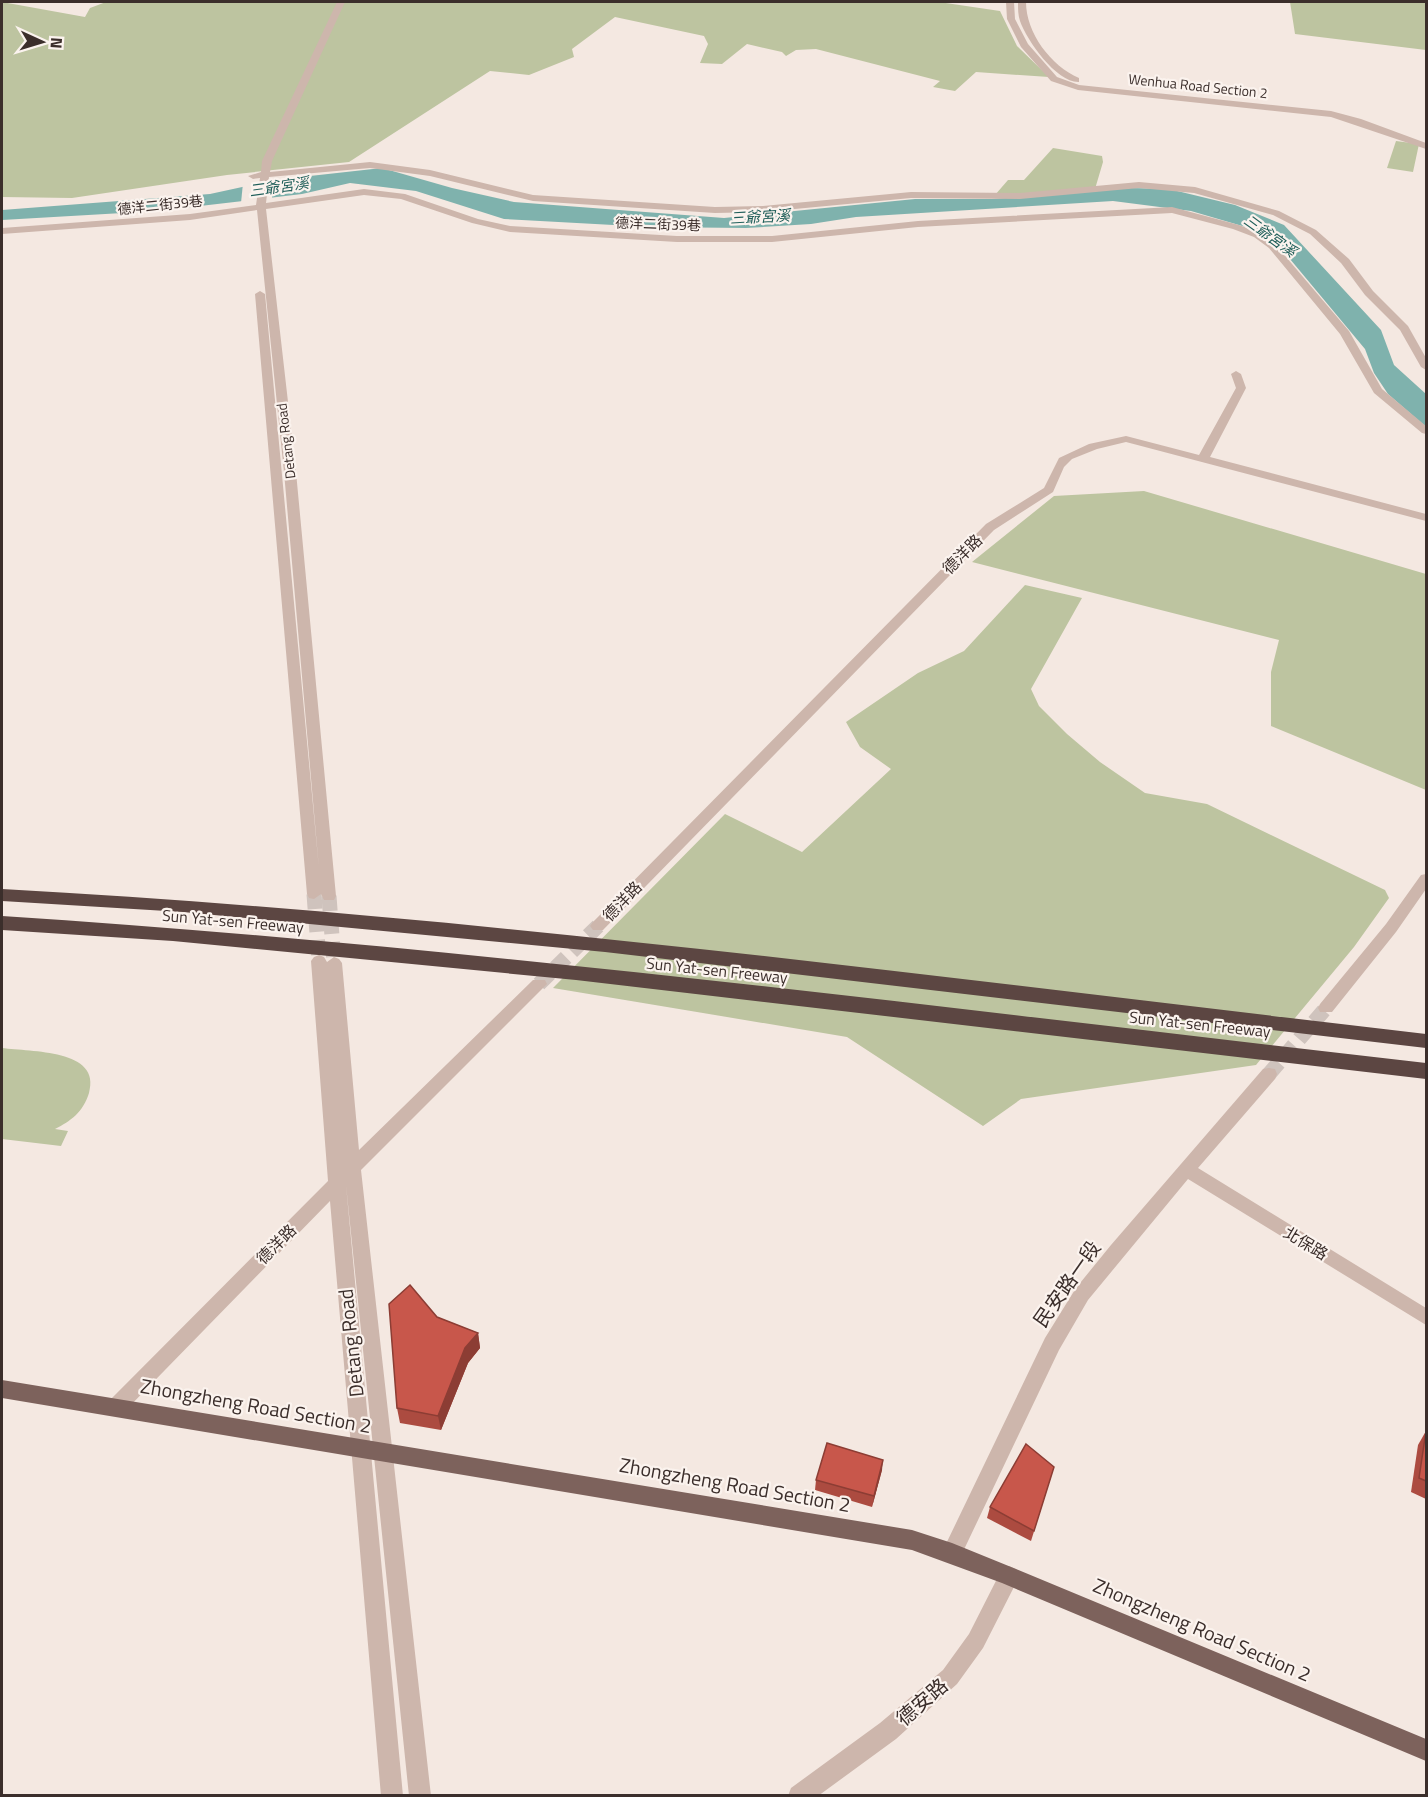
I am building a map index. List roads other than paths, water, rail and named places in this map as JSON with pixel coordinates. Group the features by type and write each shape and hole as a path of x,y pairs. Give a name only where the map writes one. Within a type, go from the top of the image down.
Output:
{"highway":[{"name":"Sun Yat-sen Freeway","path":"2,895 183,905 605,945 1426,1041"},
{"name":"Sun Yat-sen Freeway","path":"2,923 173,934 359,952 543,977 576,973 1426,1071"}],"main road":[{"name":"Zhongzheng Road Section 2","path":"2,1389 770,1514 912,1540 1009,1576 1426,1750"}],"street":[{"name":"Detang Road","path":"314,894 257,207 257,173 332,2"},
{"name":"Detang Road","path":"257,173 267,161 341,2"},
{"name":"Wenhua Road Section 2","path":"1010,2 1011,19 1024,45 1054,79 1078,87 1331,114 1358,121 1426,146"},
{"name":"Wenhua Road Section 2","path":"1022,2 1023,19 1036,45 1067,77 1106,85 1334,109 1365,117 1426,140"},
{"path":"257,173 370,165 430,173 533,198 715,210 763,209 911,195 1020,196 1149,185 1195,190 1270,211 1313,232 1345,261 1369,293 1404,328 1426,367"},
{"name":"德洋二街39巷","path":"2,231 180,218 338,195 384,193 412,199 475,221 517,230 730,240 818,235 944,222 1172,210 1236,227 1268,242 1345,333 1378,391 1426,431"},
{"name":"Detang Road","path":"257,207 291,484 323,808 329,896"},
{"path":"1203,459 1241,388 1236,374"},
{"name":"德洋路","path":"598,926 990,526 1049,490 1055,473 1065,458 1101,444 1126,439 1426,518"},
{"path":"1326,1008 1391,928 1426,879"},
{"name":"Detang Road","path":"392,1796 362,1448 335,1185 326,962 384,1452 420,1796"},
{"name":"德洋路","path":"117,1406 543,977"},
{"name":"民安路一段","path":"952,1553 1052,1344 1082,1294 1269,1074"},
{"name":"北保路","path":"1186,1169 1426,1317"},
{"name":"德安路","path":"799,1796 888,1731 950,1677 976,1641 1009,1576"}],"water":[{"name":"三爺宮溪","path":"382,168 452,188 514,202 724,218 915,199 992,199 1131,188 1169,189 1235,205 1284,225 1381,330 1394,365 1426,394 1426,427 1388,394 1374,373 1365,349 1280,247 1256,230 1191,211 1113,201 856,217 811,224 746,228 650,227 504,219 416,191 350,183 302,194 157,211 2,220 2,210 210,194 274,180"}],"tunnel":[{"path":"314,894 319,960"},
{"path":"329,896 334,963"},
{"path":"539,984 598,926"},
{"path":"1269,1074 1326,1008"}]}
